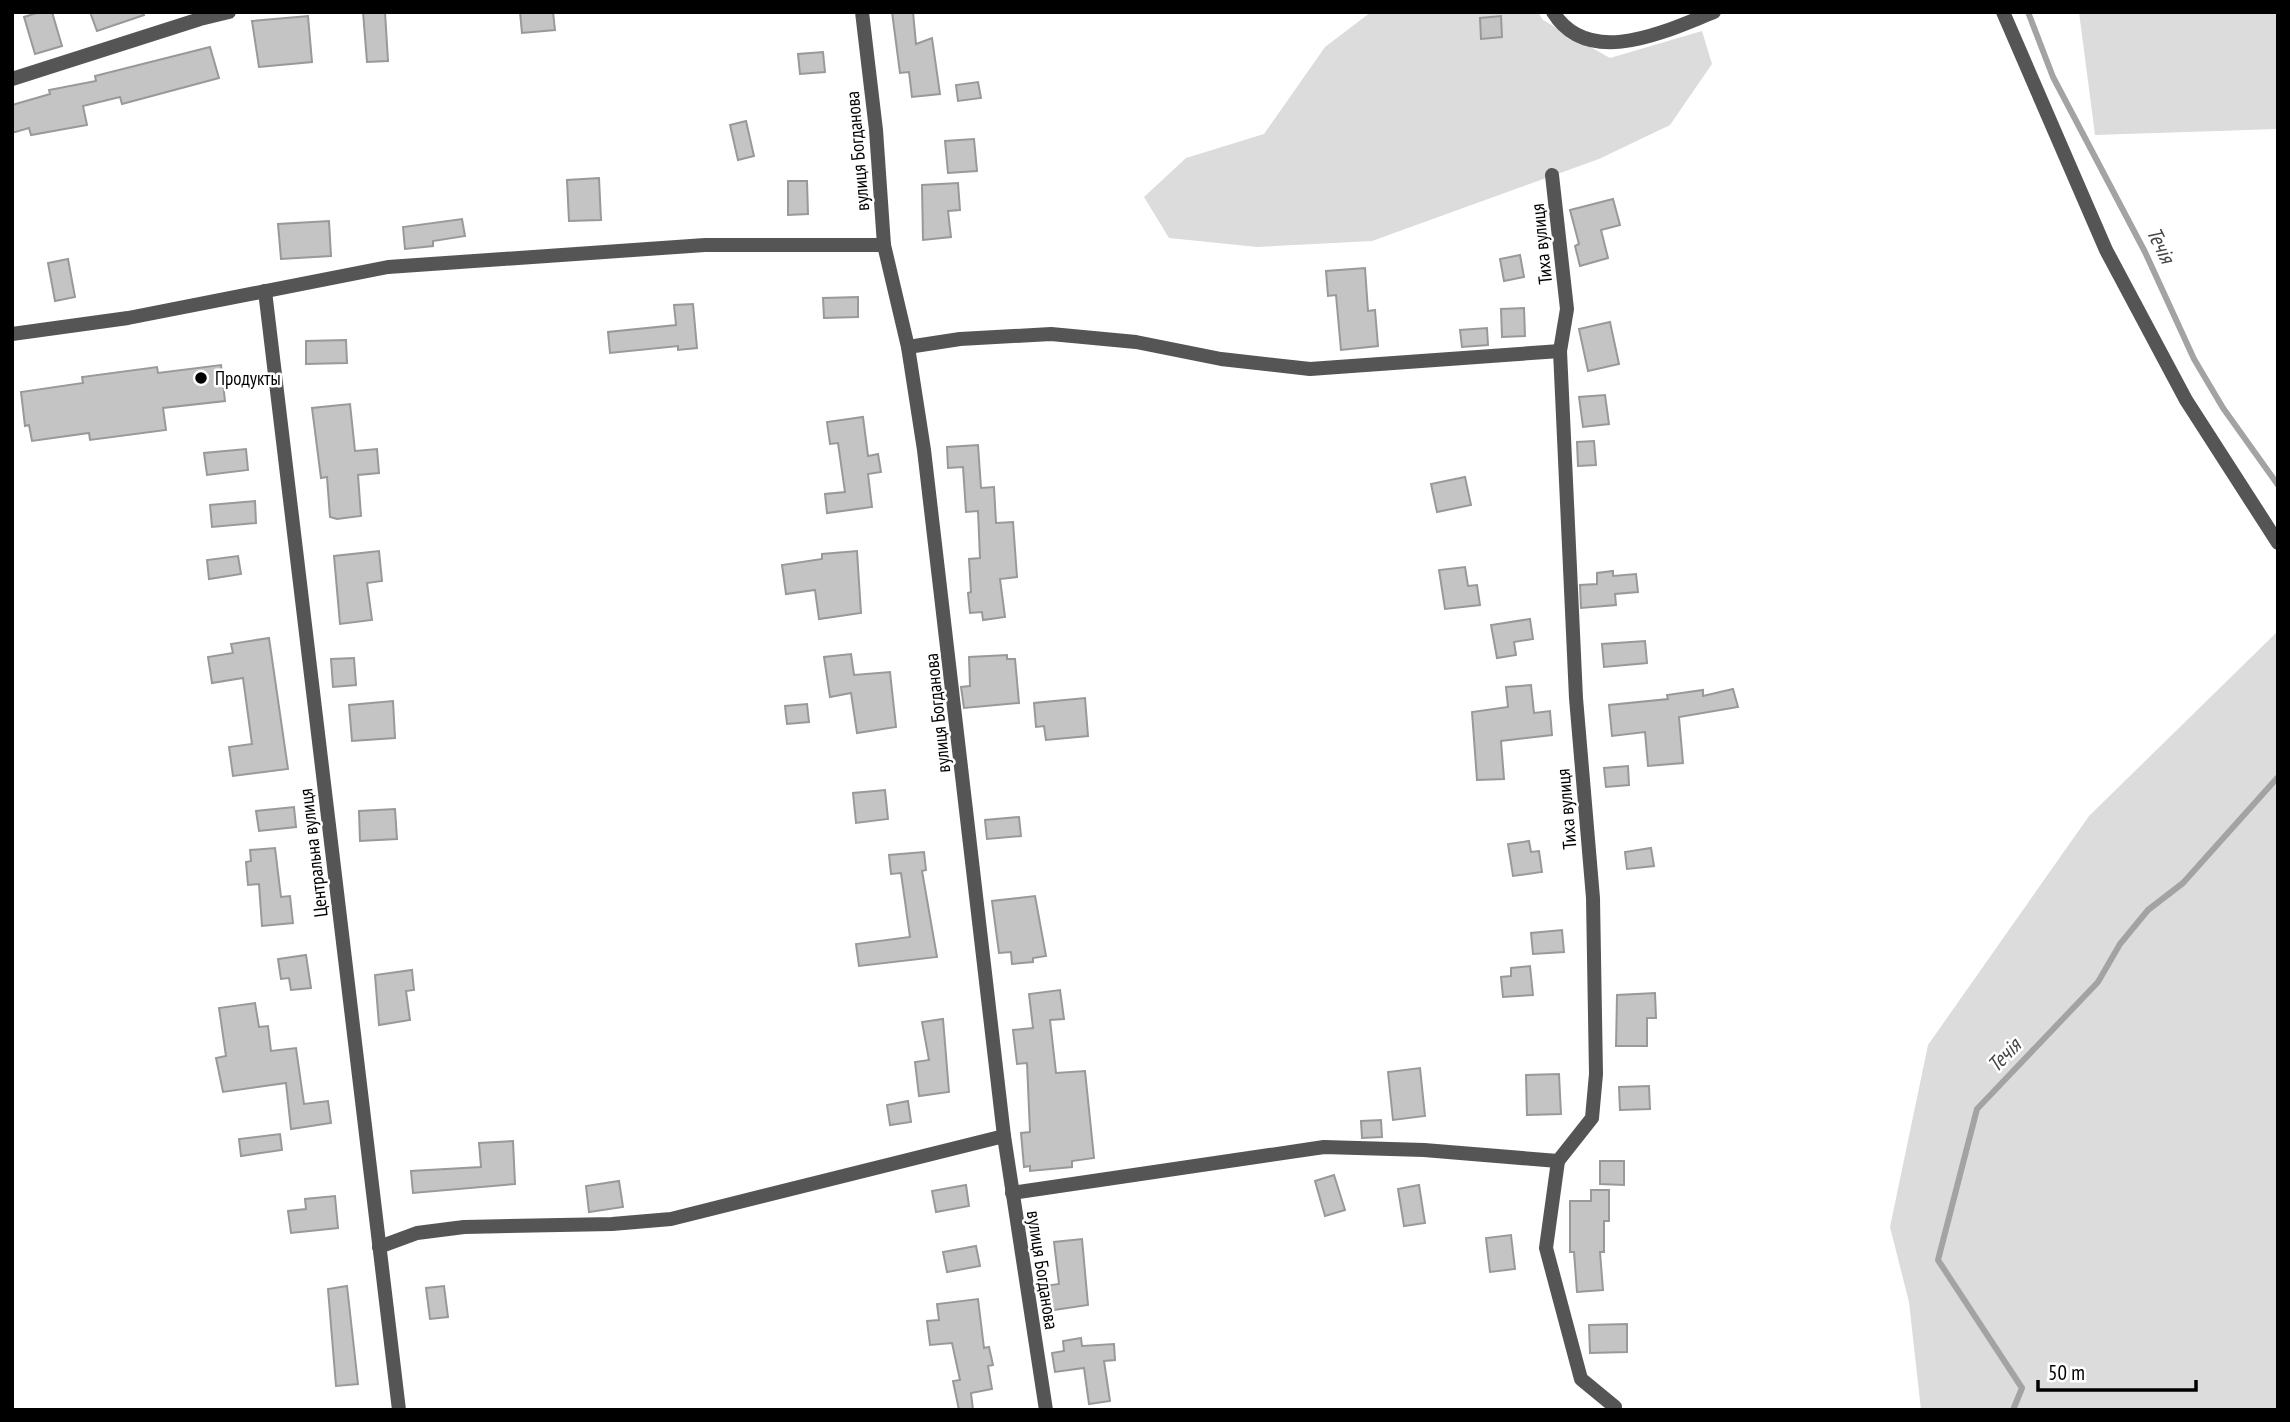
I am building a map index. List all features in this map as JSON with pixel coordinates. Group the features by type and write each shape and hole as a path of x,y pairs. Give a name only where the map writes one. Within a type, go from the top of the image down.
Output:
{"street":[{"path":"12,79 229,12"},
{"name":"вулиця Богданова","path":"862,12 876,130 884,245 908,347 942,584 1004,1136 1046,1410"},
{"path":"1553,12 1568,29 1581,36 1607,42 1630,43 1714,12"},
{"path":"2003,12 2106,250 2186,400 2278,543"},
{"name":"Тиха вулиця","path":"1552,176 1567,309 1560,351 1576,698 1593,898 1596,1074 1592,1118 1558,1161"},
{"path":"12,334 128,318 388,267 705,245 884,245"},
{"name":"Центральна вулиця","path":"265,291 399,1410"},
{"path":"908,347 960,339 1051,334 1136,342 1221,359 1310,369 1560,351"},
{"path":"379,1247 417,1233 464,1227 612,1224 671,1219 1004,1136"},
{"path":"1012,1193 1324,1147 1424,1150 1558,1161 1546,1248 1581,1379 1615,1407"}],"shaded area":[{"path":"1371,12 1538,12 1543,20 1610,58 1702,31 1712,64 1670,125 1599,159 1372,241 1257,247 1169,238 1144,197 1186,158 1264,134 1325,47"},
{"path":"2079,12 2278,12 2278,129 2095,135"},
{"path":"2278,631 2278,1410 1921,1410 1909,1302 1890,1227 1928,1045 2089,816"}],"building":[{"path":"40,12 52,12 62,46 35,54 24,17"},
{"path":"90,12 143,12 144,15 97,31"},
{"path":"363,12 385,12 388,61 367,62"},
{"path":"520,12 553,12 555,30 522,33"},
{"path":"892,12 913,12 916,44 932,38 940,94 912,97 909,72 900,73"},
{"path":"308,16 312,62 259,67 252,21"},
{"path":"1501,16 1502,37 1481,39 1480,18"},
{"path":"210,47 219,78 122,104 120,97 83,106 87,125 31,135 29,128 12,133 12,105 50,94 49,90 96,81 95,76"},
{"path":"823,52 825,72 800,74 798,54"},
{"path":"978,82 981,98 958,101 956,85"},
{"path":"746,121 754,156 738,160 730,125"},
{"path":"974,139 977,171 948,173 945,141"},
{"path":"599,178 601,220 569,221 567,180"},
{"path":"788,181 807,181 808,214 788,215"},
{"path":"958,183 960,210 948,211 951,237 923,240 922,185"},
{"path":"1613,199 1620,225 1601,230 1608,258 1580,266 1575,246 1579,244 1570,210"},
{"path":"462,219 465,236 433,241 433,246 405,249 403,227"},
{"path":"329,221 331,256 281,259 278,224"},
{"path":"1520,255 1524,277 1504,281 1500,259"},
{"path":"68,259 75,297 55,301 48,263"},
{"path":"1365,268 1368,311 1375,310 1378,346 1341,350 1336,295 1328,296 1326,271"},
{"path":"858,297 858,317 824,318 823,298"},
{"path":"693,304 697,348 678,350 678,346 610,353 608,332 676,325 674,305"},
{"path":"1524,308 1525,336 1502,337 1501,309"},
{"path":"1610,322 1619,364 1588,371 1579,329"},
{"path":"1487,328 1488,345 1462,347 1460,330"},
{"path":"346,340 347,363 306,364 306,341"},
{"path":"221,365 225,401 163,408 166,430 90,440 89,433 32,441 29,425 25,426 21,392 83,383 82,377 157,367 158,373"},
{"path":"1605,395 1609,424 1583,427 1579,397"},
{"path":"350,404 355,451 377,449 379,473 358,475 361,516 337,519 330,517 327,477 321,478 312,408"},
{"path":"863,417 868,456 878,454 881,472 868,474 872,507 827,513 825,494 845,492 838,443 830,444 827,422"},
{"path":"1594,441 1596,465 1578,466 1577,442"},
{"path":"978,445 981,488 994,487 996,523 1013,522 1017,577 1000,579 1005,617 983,620 982,612 970,613 968,593 971,592 969,559 980,558 978,511 966,512 963,467 948,468 947,447"},
{"path":"246,449 248,470 207,475 204,453"},
{"path":"1465,477 1471,505 1437,512 1431,484"},
{"path":"255,501 256,523 212,527 210,505"},
{"path":"379,551 382,581 367,583 372,620 340,624 334,556"},
{"path":"857,551 861,613 819,619 815,590 786,594 782,565 822,559 822,554"},
{"path":"238,556 241,574 209,579 207,560"},
{"path":"1465,567 1468,586 1477,585 1480,605 1445,609 1439,570"},
{"path":"1613,571 1613,576 1636,574 1638,592 1615,594 1616,605 1581,608 1580,585 1597,584 1597,573"},
{"path":"1530,619 1533,639 1514,642 1516,655 1497,658 1491,625"},
{"path":"269,638 288,769 233,776 229,747 252,744 243,678 212,683 208,657 233,653 231,644"},
{"path":"1645,641 1647,663 1604,667 1602,644"},
{"path":"851,654 854,675 890,672 896,727 857,733 851,693 830,697 824,657"},
{"path":"1007,655 1007,659 1015,659 1019,703 964,708 961,687 970,686 969,657"},
{"path":"354,658 356,685 333,687 331,659"},
{"path":"1531,685 1534,713 1550,711 1552,735 1501,741 1504,779 1477,780 1472,712 1508,707 1506,687"},
{"path":"1733,689 1738,707 1679,717 1683,763 1648,766 1645,732 1612,736 1609,705 1668,699 1667,695 1703,690 1703,696"},
{"path":"1085,698 1088,736 1046,740 1044,726 1036,727 1034,703"},
{"path":"393,701 395,738 352,741 349,705"},
{"path":"807,704 809,722 787,724 785,706"},
{"path":"1628,766 1629,785 1606,787 1604,768"},
{"path":"885,790 888,819 856,823 853,793"},
{"path":"294,807 296,827 259,831 256,811"},
{"path":"395,809 397,839 360,841 359,811"},
{"path":"1019,817 1021,836 987,839 985,820"},
{"path":"1529,841 1531,852 1539,851 1542,872 1513,876 1508,844"},
{"path":"275,848 281,897 290,896 293,923 262,926 259,884 248,885 246,862 251,861 250,850"},
{"path":"1651,848 1654,866 1627,869 1625,852"},
{"path":"924,852 926,870 922,871 937,957 859,966 856,944 910,937 901,873 891,874 889,855"},
{"path":"1035,896 1046,956 1033,958 1033,962 1012,964 1011,952 999,953 992,901"},
{"path":"1562,930 1564,952 1533,954 1531,933"},
{"path":"306,955 311,988 291,990 289,978 281,979 278,959"},
{"path":"1530,966 1533,995 1503,997 1501,977 1511,976 1511,968"},
{"path":"412,970 414,990 406,991 410,1020 379,1025 375,975"},
{"path":"1060,990 1064,1019 1050,1020 1056,1073 1085,1071 1094,1158 1072,1161 1072,1167 1030,1171 1030,1166 1024,1167 1021,1133 1030,1132 1027,1063 1017,1064 1013,1030 1033,1028 1029,994"},
{"path":"1655,993 1656,1018 1647,1018 1647,1046 1616,1046 1617,995"},
{"path":"255,1003 259,1027 268,1026 271,1051 296,1048 304,1104 328,1101 331,1123 291,1129 286,1083 223,1092 216,1058 226,1056 219,1008"},
{"path":"943,1019 949,1092 919,1096 915,1062 929,1060 922,1022"},
{"path":"1420,1068 1425,1116 1393,1120 1388,1072"},
{"path":"1559,1074 1561,1114 1527,1115 1526,1075"},
{"path":"1649,1086 1650,1109 1620,1110 1619,1087"},
{"path":"908,1101 911,1122 890,1125 887,1105"},
{"path":"1381,1120 1382,1137 1362,1138 1361,1121"},
{"path":"280,1134 282,1150 241,1156 239,1139"},
{"path":"513,1141 515,1184 413,1193 411,1171 481,1167 479,1143"},
{"path":"1600,1161 1624,1161 1624,1185 1600,1184"},
{"path":"1334,1175 1345,1210 1325,1216 1315,1181"},
{"path":"619,1181 623,1207 589,1212 586,1186"},
{"path":"966,1185 969,1206 936,1212 932,1191"},
{"path":"1419,1185 1425,1223 1404,1226 1398,1189"},
{"path":"1591,1190 1609,1190 1609,1221 1604,1221 1604,1252 1600,1252 1603,1290 1577,1292 1574,1252 1570,1252 1570,1201 1591,1201"},
{"path":"335,1196 338,1228 291,1233 288,1211 306,1209 305,1199"},
{"path":"1511,1235 1515,1269 1490,1272 1486,1238"},
{"path":"1082,1239 1088,1305 1047,1311 1044,1286 1059,1284 1054,1242"},
{"path":"976,1246 980,1266 947,1272 943,1252"},
{"path":"347,1286 358,1384 336,1386 328,1289"},
{"path":"444,1286 448,1317 430,1319 426,1288"},
{"path":"978,1299 984,1348 989,1347 993,1365 988,1366 992,1389 971,1393 973,1410 959,1410 953,1381 960,1380 952,1343 930,1345 927,1321 939,1320 937,1304"},
{"path":"1627,1324 1627,1352 1590,1353 1589,1325"},
{"path":"1081,1338 1082,1346 1114,1344 1115,1360 1104,1361 1110,1401 1089,1404 1084,1368 1055,1372 1052,1353 1064,1351 1063,1341"}],"waterway":[{"name":"Течія","path":"2028,12 2053,77 2145,252 2194,359 2223,408 2278,485"},
{"name":"Течія","path":"2013,1410 2022,1388 1938,1260 1977,1109 2098,982 2120,944 2148,910 2183,883 2278,777"}],"place":[{"name":"Продукты","path":"201,378"}]}
